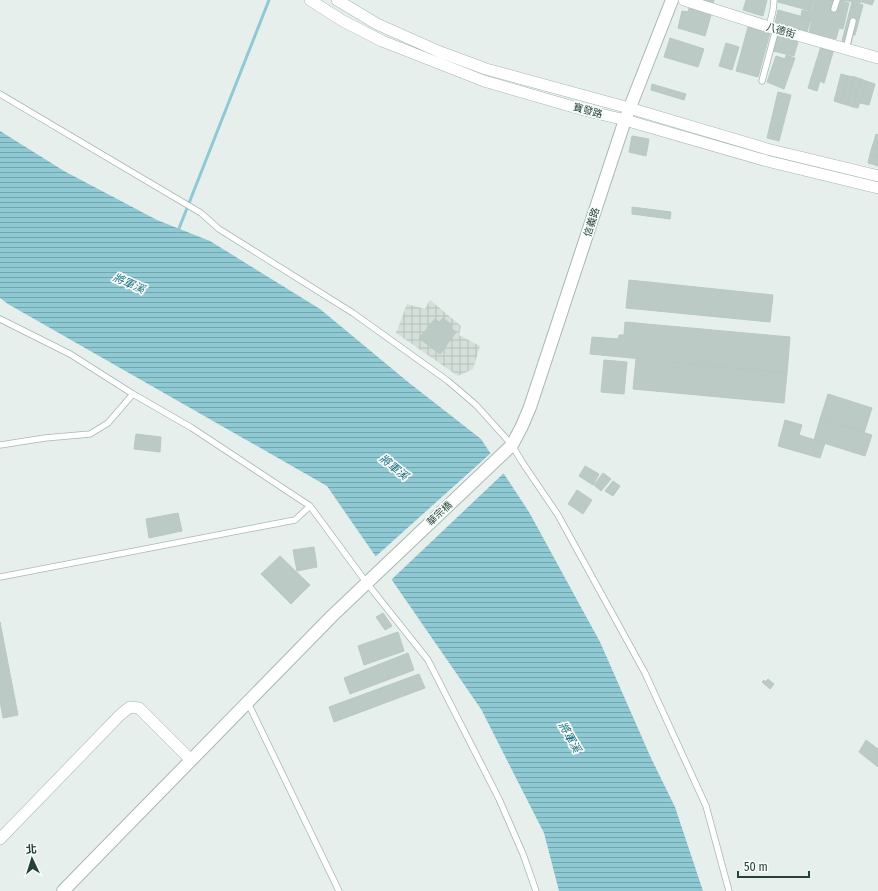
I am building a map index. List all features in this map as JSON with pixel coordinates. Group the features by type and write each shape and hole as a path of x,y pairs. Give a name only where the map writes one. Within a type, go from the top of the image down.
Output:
{"street":[{"name":"寶發路","path":"310,0 343,21 382,41 484,81 767,161 878,188"},
{"name":"寶發路","path":"337,0 377,24 440,52 486,69 767,148 878,176"},
{"name":"信義路","path":"512,445 530,407 629,108 672,0"},
{"name":"八德街","path":"684,0 773,28 878,58"},
{"name":"華宗橋","path":"63,891 366,582 512,445"},
{"path":"0,839 120,715 130,707 139,708 191,760"}],"lane":[{"path":"762,81 773,28 774,0"},
{"path":"834,9 837,0"},
{"path":"846,49 853,21"},
{"path":"0,94 201,213 219,229 353,313 448,381 476,405 512,445 558,515 645,672 706,806 728,891"},
{"path":"0,319 70,354 133,394 192,428 310,506 366,582 428,660 499,799 523,854 536,891"},
{"path":"0,445 45,438 90,434 108,423 133,394"},
{"path":"0,577 295,520 310,506"},
{"path":"248,702 339,891"}],"shaded area":[{"path":"430,300 461,326 459,335 480,346 473,369 458,376 396,333 407,304 425,309"}],"water":[{"name":"將軍溪","path":"0,131 64,171 157,220 210,241 320,309 408,382 481,439 529,512 600,642 651,758 675,807 703,891 559,891 544,833 481,709 327,486 8,304 0,298"}],"pier":[{"path":"492,452 505,472 390,581 374,558"}],"building":[{"path":"700,0 714,0 713,4"},
{"path":"746,0 767,0 763,16 743,10"},
{"path":"778,0 814,0 811,11 778,2"},
{"path":"815,0 838,0 849,3 843,29 839,28 836,39 809,33 812,19 801,16 802,10 812,12"},
{"path":"841,0 861,0 861,3"},
{"path":"862,0 874,0 872,5 862,2"},
{"path":"852,2 863,5 851,44 842,41"},
{"path":"689,8 711,15 705,36 678,28 682,11 688,12"},
{"path":"778,10 811,19 807,32 775,23"},
{"path":"748,27 770,33 758,77 736,71"},
{"path":"777,36 798,42 794,56 773,51"},
{"path":"670,38 704,49 698,67 664,57"},
{"path":"726,43 739,47 732,70 719,66"},
{"path":"821,46 834,49 824,83 820,81 817,91 808,88"},
{"path":"786,55 795,58 784,89 767,82 776,56 785,59"},
{"path":"841,74 848,76 840,103 834,101"},
{"path":"848,76 855,77 847,105 840,103"},
{"path":"855,77 861,79 853,107 847,105"},
{"path":"861,79 866,81 858,108 853,107"},
{"path":"866,81 875,84 869,105 860,103"},
{"path":"652,84 686,94 684,100 651,90"},
{"path":"778,92 791,95 779,141 767,138"},
{"path":"876,134 878,135 878,142 874,141"},
{"path":"632,136 649,139 646,156 629,152"},
{"path":"874,141 878,142 878,149 872,147"},
{"path":"872,147 878,149 878,156 870,154"},
{"path":"870,154 878,156 878,166 868,163"},
{"path":"632,207 671,212 670,219 632,214"},
{"path":"629,280 773,295 770,322 626,308"},
{"path":"443,318 452,325 450,328 456,332 440,354 419,338 435,319 439,322"},
{"path":"625,322 790,337 787,373 590,354 592,337 618,339 619,335 624,335"},
{"path":"636,359 787,373 784,403 633,389"},
{"path":"604,360 627,362 624,394 601,392"},
{"path":"828,394 872,408 864,433 820,419"},
{"path":"820,419 872,435 865,456 814,440"},
{"path":"785,420 802,425 799,435 825,443 820,458 778,446"},
{"path":"136,434 161,437 160,452 134,449"},
{"path":"585,466 599,474 593,485 579,476"},
{"path":"603,473 611,479 601,491 594,485"},
{"path":"613,481 620,486 613,496 605,491"},
{"path":"577,490 592,500 583,514 568,504"},
{"path":"178,513 182,531 149,538 146,519"},
{"path":"314,547 317,567 297,571 293,550"},
{"path":"280,556 310,585 291,604 261,574"},
{"path":"383,613 392,626 385,630 376,617"},
{"path":"0,622 18,715 3,718 0,701"},
{"path":"398,632 404,651 364,665 358,646"},
{"path":"408,653 414,670 350,694 344,678"},
{"path":"419,674 425,688 334,722 329,707"},
{"path":"768,679 774,684 770,689 762,682 764,680 765,682"},
{"path":"866,740 878,749 878,767 859,752"}],"waterway":[{"path":"178,231 269,0"}]}
